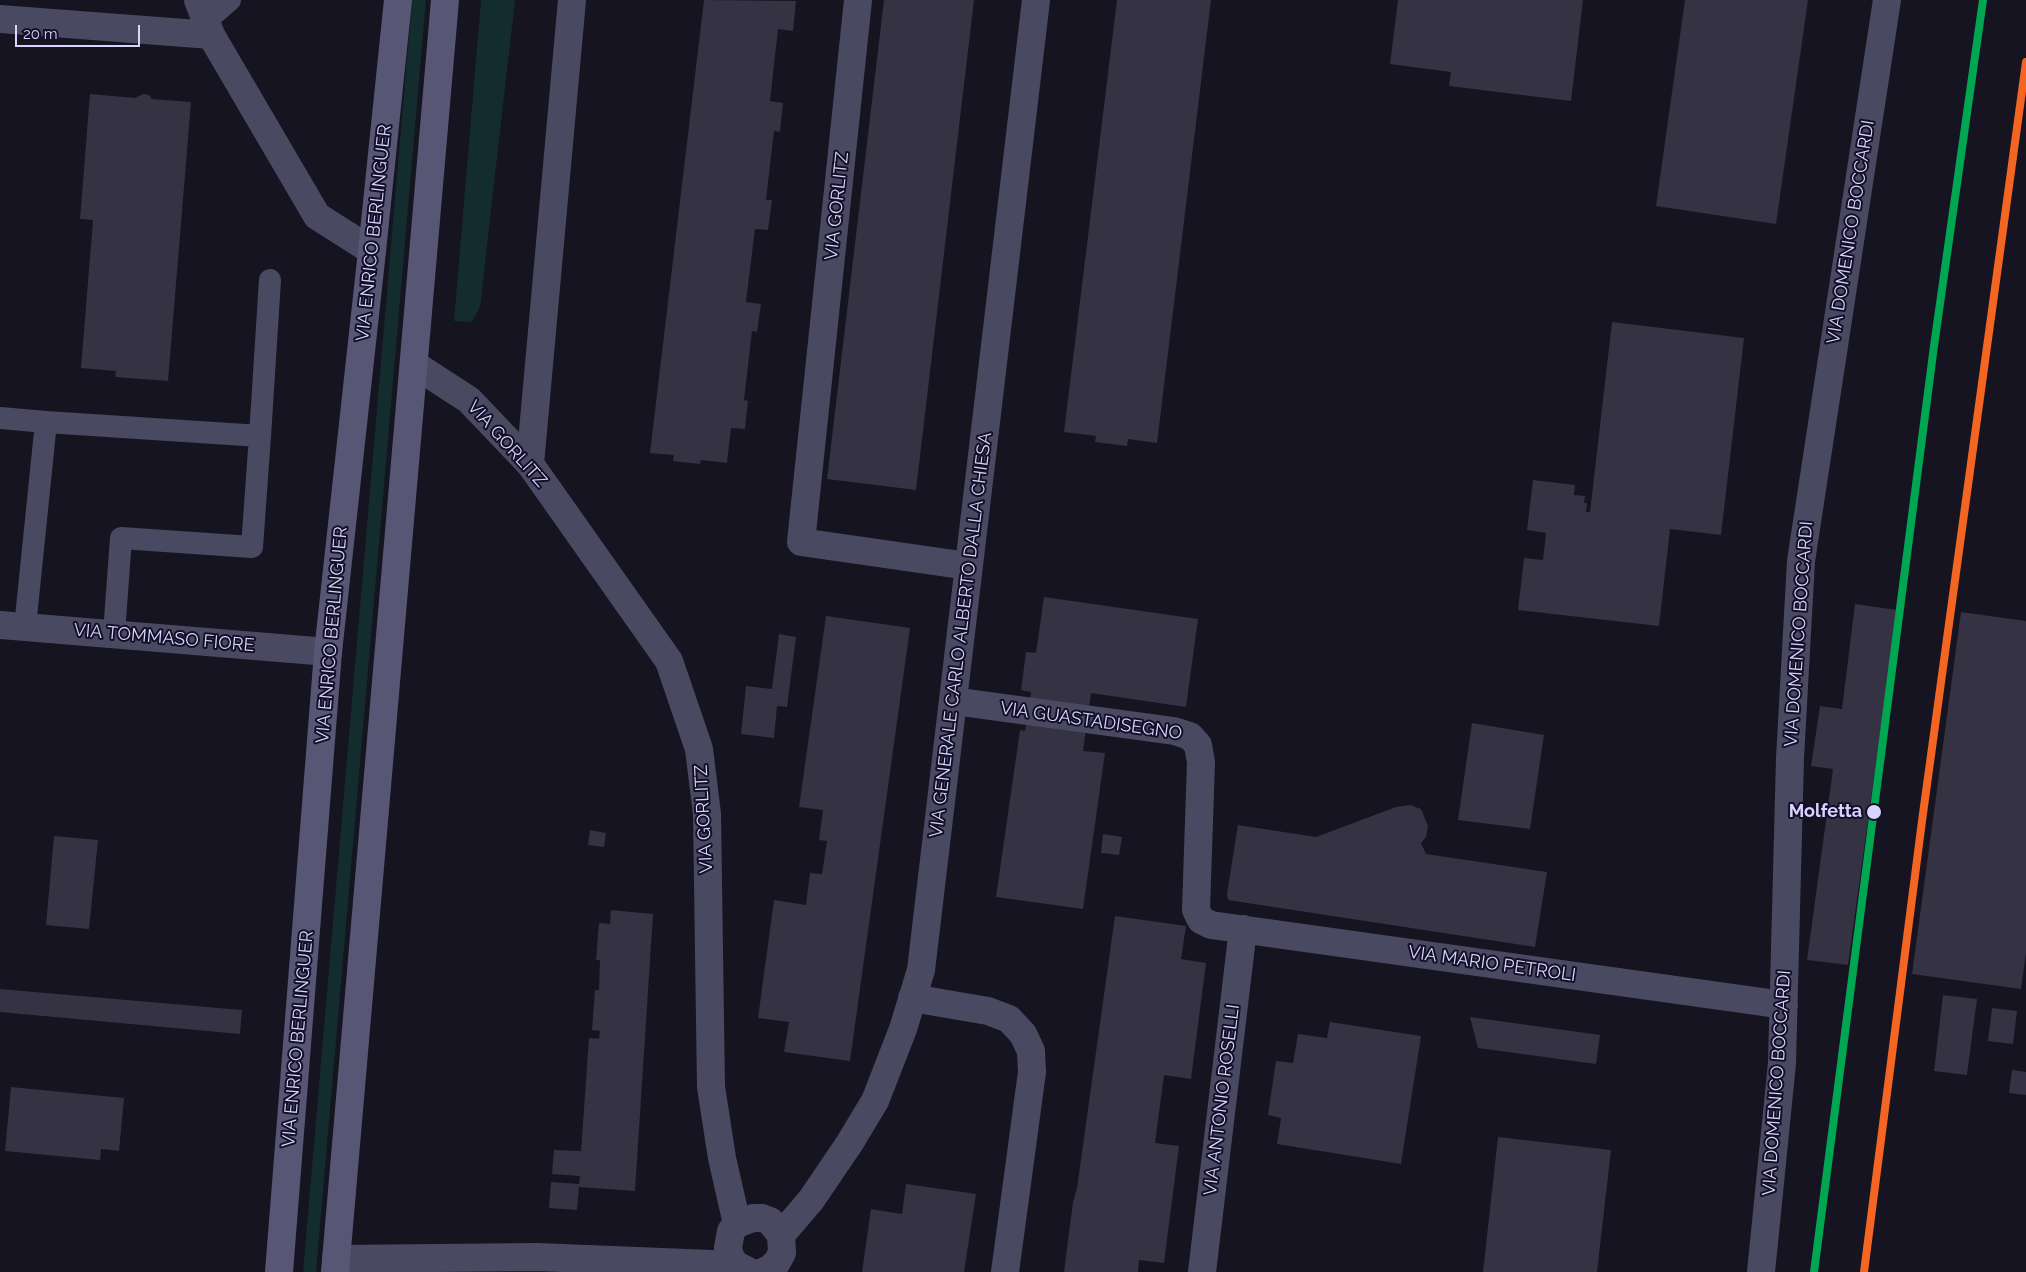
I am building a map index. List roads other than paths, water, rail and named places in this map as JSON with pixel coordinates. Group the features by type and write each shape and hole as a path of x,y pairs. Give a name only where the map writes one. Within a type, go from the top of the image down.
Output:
{"main road":[{"name":"VIA ENRICO BERLINGUER","path":"280,1272 328,652 398,0"},
{"path":"335,1265 415,365 445,0"}],"street":[{"path":"530,464 572,0"},
{"name":"VIA GORLITZ","path":"858,0 801,542 968,566"},
{"name":"VIA GENERALE CARLO ALBERTO DALLA CHIESA","path":"781,1235 811,1200 849,1144 875,1101 903,1029 921,970 1036,0"},
{"name":"VIA DOMENICO BOCCARDI","path":"1761,1272 1782,1063 1790,758 1801,561 1887,0"},
{"path":"0,19 205,19 317,216 372,251"},
{"name":"VIA GORLITZ","path":"415,365 469,400 530,464 669,661 699,749 707,814 711,1086 722,1158 737,1224"},
{"name":"VIA TOMMASO FIORE","path":"12,626 328,652"},
{"name":"VIA GUASTADISEGNO","path":"953,701 1174,731 1190,736 1198,744 1201,762 1196,910 1201,920"},
{"name":"VIA MARIO PETROLI","path":"1201,920 1211,925 1784,1005"},
{"name":"VIA ANTONIO ROSELLI","path":"1202,1272 1243,929"},
{"path":"912,998 988,1011 1009,1018 1023,1034 1031,1051 1032,1072 1005,1272"},
{"path":"743,1269 730,1257 728,1248 731,1231 737,1224 753,1218 762,1218 776,1227 781,1235 782,1253 778,1262 763,1272"},
{"path":"335,1265 536,1264 743,1269"}],"lane":[{"path":"205,19 230,0"},
{"path":"114,633 121,538 252,547 270,280"},
{"path":"0,418 260,436"},
{"path":"12,626 46,422"}],"place":[{"name":"Molfetta","path":"1874,812"}]}
